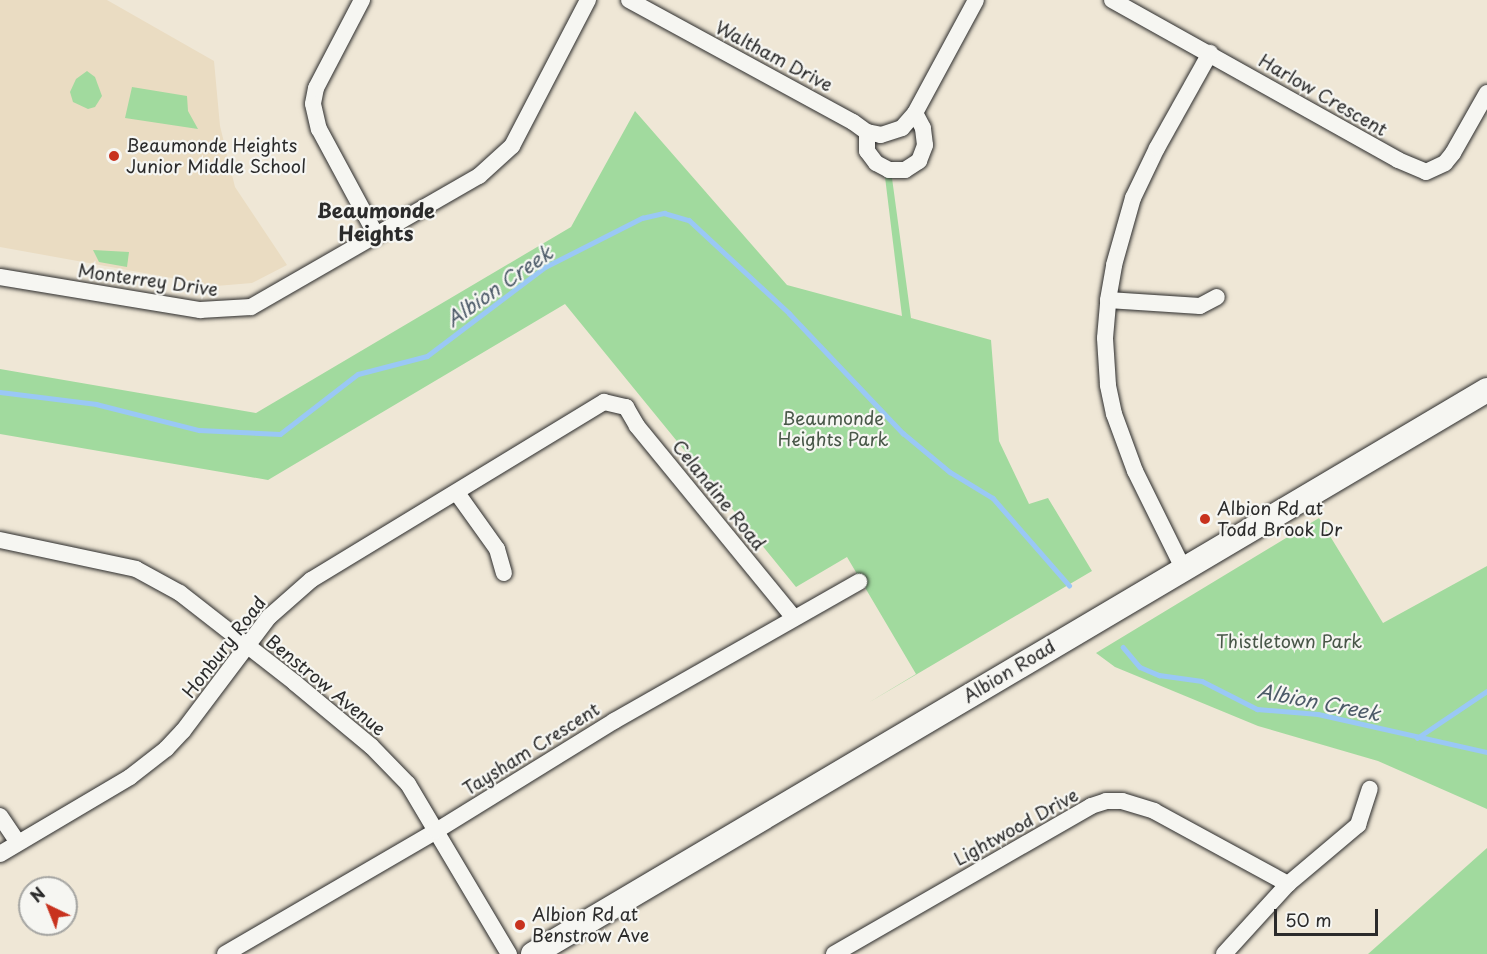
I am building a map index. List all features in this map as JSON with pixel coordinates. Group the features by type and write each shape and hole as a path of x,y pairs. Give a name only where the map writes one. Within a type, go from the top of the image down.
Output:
{"main road":[{"name":"Albion Road","path":"533,954 1487,390"}],"street":[{"path":"362,0 316,88 314,104 320,129 376,235"},
{"name":"Monterrey Drive","path":"0,277 200,310 248,308 479,176 512,146 588,0"},
{"name":"Waltham Drive","path":"629,0 853,122 867,132"},
{"path":"915,113 923,128 925,145 919,161 905,170 889,170 876,163 867,151 867,132 881,135 902,128 915,113 976,0"},
{"name":"Harlow Crescent","path":"1112,0 1398,160 1426,172 1445,163 1453,153 1487,93"},
{"path":"1183,568 1135,471 1114,414 1108,385 1105,338 1108,300 1120,240 1132,198 1210,53"},
{"path":"1108,300 1200,306 1217,297"},
{"name":"Honbury Road","path":"0,854 129,777 166,749 248,647 269,617 311,580 604,402 610,402"},
{"name":"Celandine Road","path":"610,402 626,407 637,426 794,618"},
{"path":"457,493 496,549 504,573"},
{"name":"Benstrow Avenue","path":"0,540 136,569 180,593 371,746 408,784 508,954"},
{"name":"Taysham Crescent","path":"225,954 436,831 614,721 859,582"},
{"path":"1224,954 1288,884 1358,825 1371,789"},
{"name":"Lightwood Drive","path":"834,954 1091,806 1106,801 1122,801 1154,811 1288,884"},
{"path":"0,816 18,843"}],"shaded area":[{"name":"Beaumonde Heights Junior Middle School","path":"0,0 107,0 214,61 220,126 235,187 287,265 252,283 216,286 0,247"}],"green space":[{"path":"87,71 95,77 102,96 95,107 88,109 73,102 70,92 76,79"},
{"path":"132,87 187,96 188,111 198,129 125,118"},
{"name":"Beaumonde Heights Park","path":"635,111 787,285 902,316 885,177 892,178 911,318 991,340 999,441 1029,504 1048,498 1092,571 868,703 916,674 847,557 796,587 565,304 268,480 0,434 0,369 256,413 571,227"},
{"path":"93,250 129,252 127,267 99,262"},
{"name":"Thistletown Park","path":"1319,518 1383,623 1487,566 1487,809 1378,761 1258,726 1115,667 1096,653"},
{"path":"1487,848 1487,954 1368,954"}],"waterway":[{"name":"Albion Creek","path":"0,392 96,404 199,430 280,434 358,374 427,356 545,267 642,218 664,213 689,220 789,313 903,433 950,472 993,498 1069,585"},
{"name":"Albion Creek","path":"1123,647 1140,667 1159,675 1202,681 1257,709 1318,714 1487,752"},
{"path":"1417,738 1487,691"}],"place":[{"name":"Beaumonde Heights Junior Middle School","path":"114,156"},
{"name":"Albion Rd at Todd Brook Dr","path":"1205,519"},
{"name":"Albion Rd at Benstrow Ave","path":"520,925"}],"district":[{"name":"Beaumonde Heights","path":"376,222"}]}
